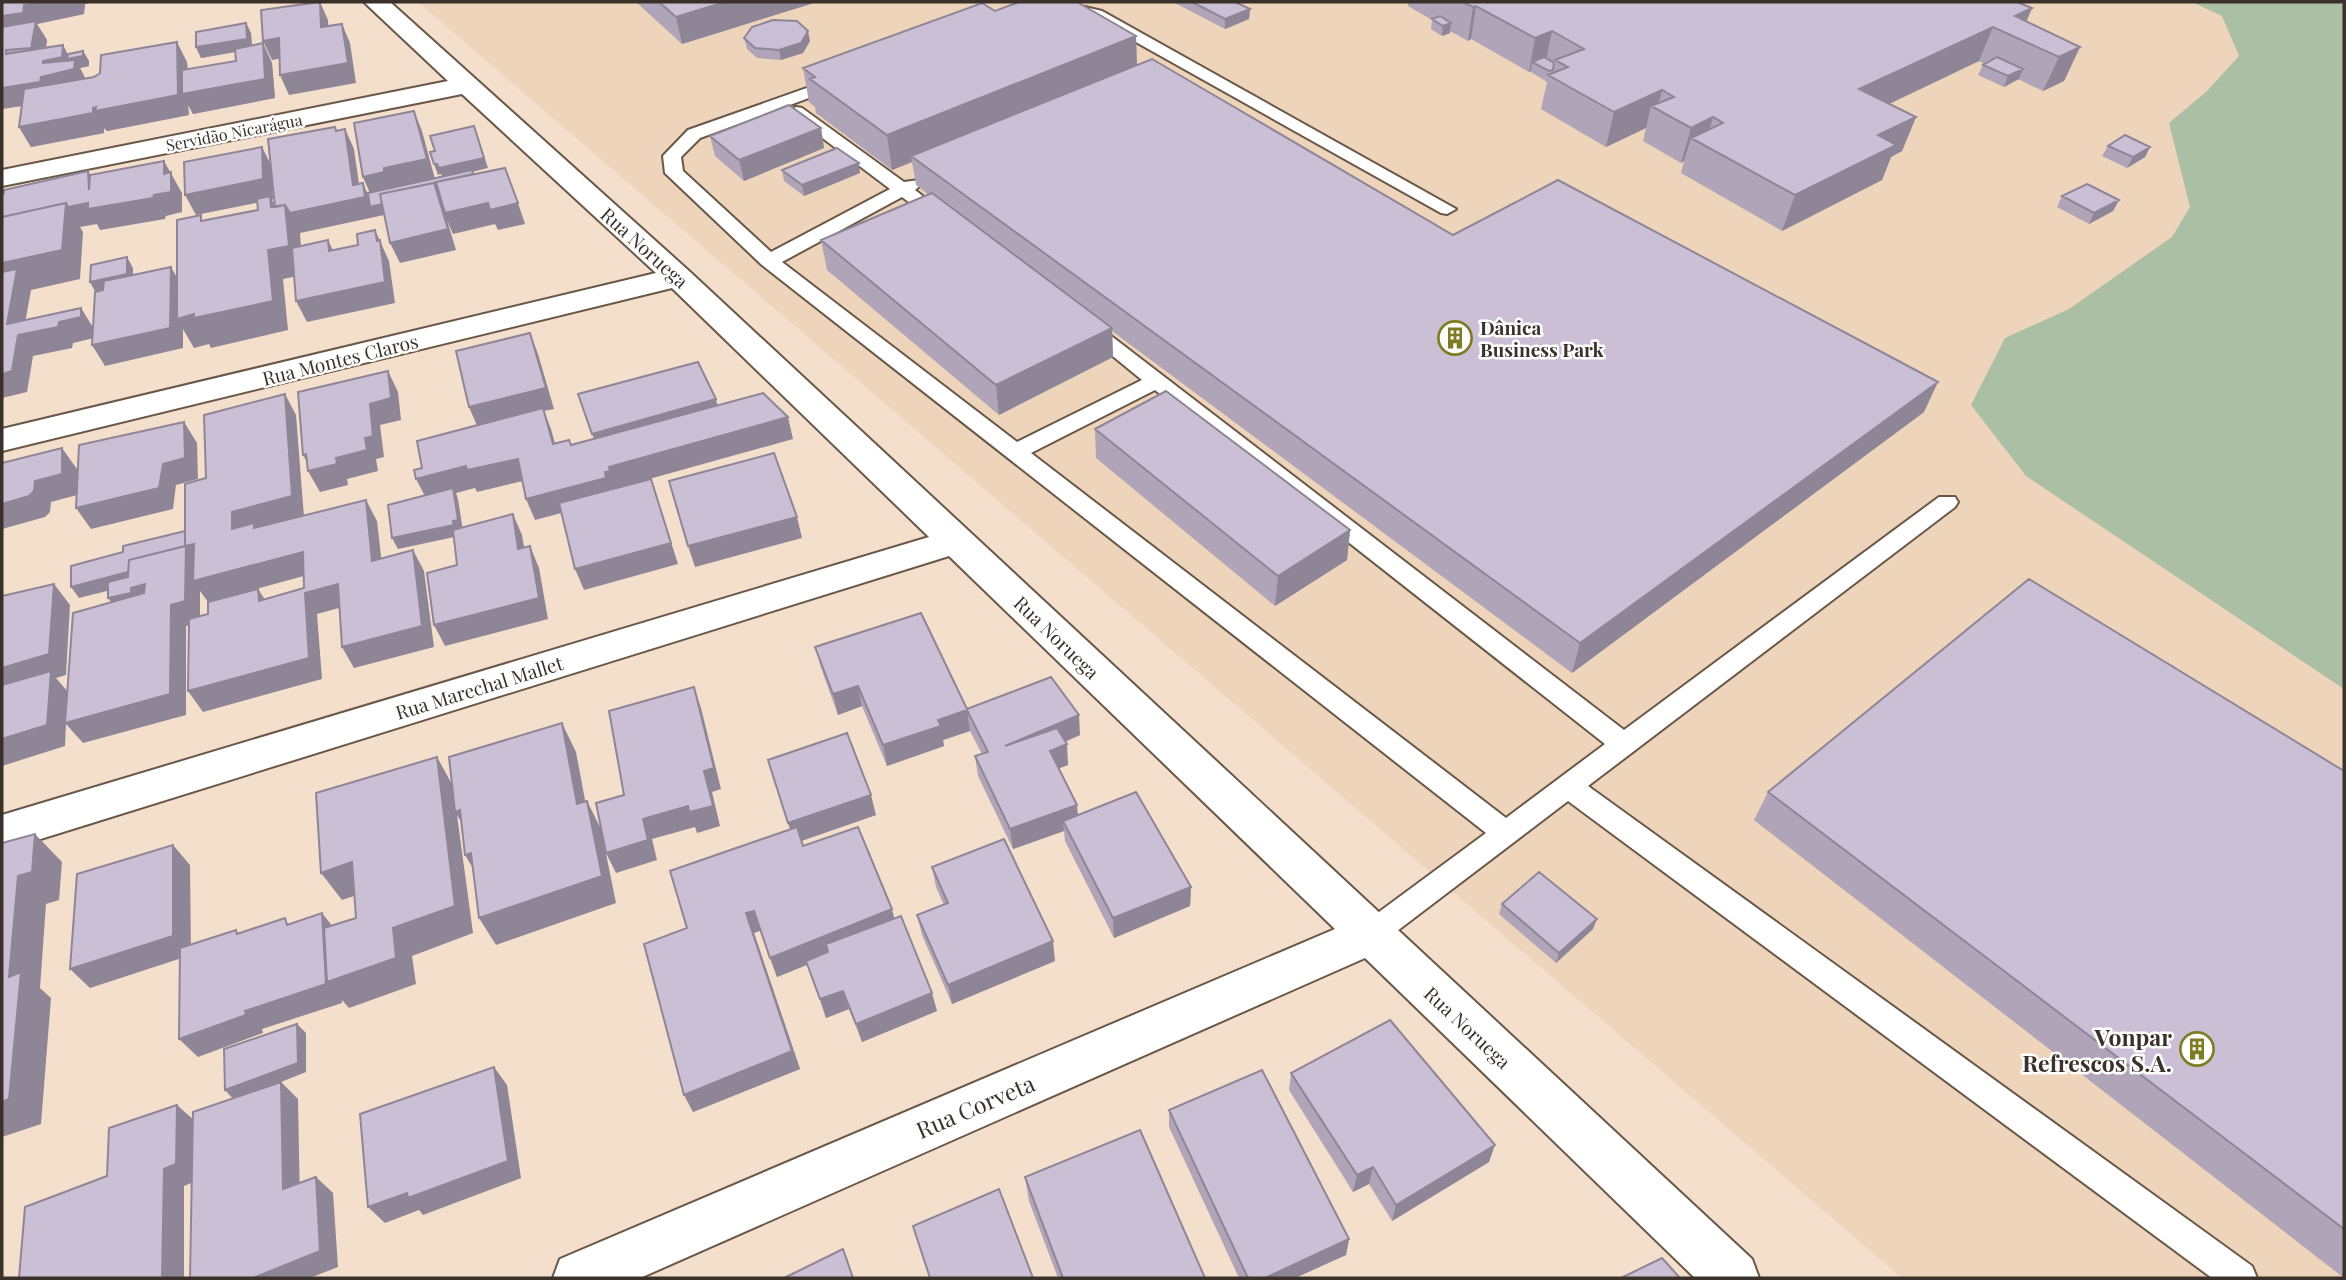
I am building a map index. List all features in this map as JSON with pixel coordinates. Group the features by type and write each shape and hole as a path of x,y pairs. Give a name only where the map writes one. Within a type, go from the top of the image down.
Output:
{"street":[{"name":"Rua Noruega","path":"376,2 678,277 1733,1278"},
{"name":"Servidão Nicarágua","path":"2,178 467,85"},
{"name":"Rua Montes Claros","path":"2,440 678,277"},
{"name":"Rua Marechal Mallet","path":"2,833 957,541"},
{"name":"Rua Corveta","path":"579,1278 1370,935"}],"lane":[{"path":"1063,10 1097,14 1447,209"},
{"path":"1161,74 1185,63"},
{"path":"860,73 694,134 672,156 674,173 769,261 1506,833"},
{"path":"782,102 957,230"},
{"path":"769,261 901,188 926,178"},
{"path":"1069,313 1624,744"},
{"path":"1016,452 1158,380"},
{"path":"1370,935 1947,502"},
{"path":"1568,786 2240,1278"}],"shaded area":[{"path":"418,2 2344,2 2344,1278 1902,1278"}],"green space":[{"path":"2192,2 2344,2 2344,689 2026,476 1971,405 2005,338 2069,309 2172,237 2190,207 2169,123 2206,92 2239,56 2222,16"}],"building":[{"path":"2,2 40,2 24,5 23,13 2,16"},
{"path":"320,2 321,27 342,24 348,63 280,75 279,38 263,41 261,10"},
{"path":"659,2 725,2 676,17"},
{"path":"1019,2 1077,2 1136,36 887,135 810,79 815,77 803,68 982,3 995,11"},
{"path":"1192,2 1235,2 1250,9 1225,19"},
{"path":"1463,2 2017,2 2032,8 2015,16 2080,47 2059,57 1993,27 1859,89 1916,117 1878,135 1896,145 1795,195 1691,138 1723,123 1713,117 1691,128 1651,106 1674,97 1662,90 1614,112 1548,75 1568,67 1555,60 1584,49 1552,31 1535,38 1476,6"},
{"path":"1440,16 1451,23 1443,26 1432,19"},
{"path":"773,20 797,21 808,31 801,43 779,50 755,48 744,38 752,27"},
{"path":"36,21 31,48 6,50 6,54 63,45 62,57 43,63 75,60 74,69 41,77 40,82 2,88 2,27"},
{"path":"246,23 247,39 196,47 196,32"},
{"path":"177,42 178,95 95,111 96,107 93,108 93,113 19,127 24,89 94,77 100,73 101,55"},
{"path":"263,43 265,79 182,94 182,70 236,61 235,49"},
{"path":"83,51 83,56 67,59 68,54"},
{"path":"1544,57 1554,63 1553,70 1549,71 1532,62"},
{"path":"1997,57 2023,69 2008,76 1983,65"},
{"name":"Dânica Business Park","path":"1152,59 1453,235 1558,180 1938,382 1580,643 911,156"},
{"path":"789,105 821,128 739,160 710,136"},
{"path":"414,111 427,159 384,168 384,172 363,177 354,123"},
{"path":"474,126 484,158 439,168 434,164 430,152 435,151 430,136"},
{"path":"335,127 336,131 345,129 353,185 363,183 365,197 290,213 285,205 275,207 268,139"},
{"path":"2125,135 2150,147 2133,157 2108,146"},
{"path":"262,147 263,179 185,195 184,162"},
{"path":"837,148 859,163 802,185 782,170"},
{"path":"164,161 164,174 171,172 171,192 154,195 153,198 88,209 88,203 68,207 66,203 2,217 4,190 88,171 89,190 90,175"},
{"path":"505,168 518,203 490,210 488,203 445,213 436,182"},
{"path":"472,170 473,174 436,182 439,192 434,183 380,194 382,204 370,207 368,193"},
{"path":"434,183 448,229 390,243 380,194"},
{"path":"2087,184 2119,200 2094,213 2062,196"},
{"path":"932,193 1112,328 996,385 821,240"},
{"path":"270,196 271,207 285,205 289,246 268,250 273,301 194,318 194,314 177,319 177,220 201,215 201,221 258,210 257,199"},
{"path":"66,203 62,250 2,263 2,217"},
{"path":"375,230 377,241 380,240 385,282 296,301 292,248 328,240 329,251 358,245 357,234"},
{"path":"127,257 127,274 90,282 91,265"},
{"path":"171,267 170,328 92,345 95,292 103,290 104,281"},
{"path":"17,269 7,324 81,308 81,317 59,322 58,327 18,335 12,371 2,374 2,272"},
{"path":"530,333 546,388 469,407 456,351"},
{"path":"698,362 716,399 592,434 578,394"},
{"path":"388,371 391,398 370,404 373,436 365,438 367,450 336,458 337,464 308,471 306,454 303,455 298,392"},
{"path":"1166,391 1350,530 1278,576 1095,429"},
{"path":"763,393 788,417 609,467 610,471 605,472 606,478 526,499 518,459 467,470 466,466 416,479 414,470 422,468 417,441 543,408 553,444 569,440 571,445"},
{"path":"285,394 292,496 232,512 232,529 254,523 254,528 366,500 372,561 413,550 422,626 342,647 338,584 305,593 309,658 188,691 189,619 208,614 208,602 258,589 259,601 304,588 303,552 193,581 194,544 185,546 185,484 206,478 204,415"},
{"path":"184,422 185,458 163,464 159,488 76,508 79,445"},
{"path":"62,448 62,474 35,481 34,491 29,496 2,504 2,463"},
{"path":"774,453 797,517 688,546 669,481"},
{"path":"651,479 671,543 575,569 559,503"},
{"path":"453,488 458,520 453,521 454,525 392,538 388,505"},
{"path":"513,514 518,549 530,546 539,598 434,625 427,573 457,565 453,530"},
{"path":"185,531 185,546 129,560 128,572 71,587 71,566 123,552 123,546"},
{"path":"186,546 185,601 171,605 170,694 65,723 73,613 144,593 145,584 131,588 131,593 108,598 108,582 128,577 129,560"},
{"name":"Vonpar Refrescos S.A.","path":"2029,579 2344,771 2344,1229 1768,792"},
{"path":"54,584 49,654 2,668 2,596"},
{"path":"921,613 967,709 1051,677 1079,715 1005,746 1057,728 1067,744 1050,751 1077,805 1010,829 975,756 988,752 967,710 938,720 941,726 883,745 858,686 833,694 815,647"},
{"path":"51,671 47,725 2,739 2,685"},
{"path":"694,687 714,768 704,771 713,806 689,812 688,806 643,819 648,840 606,853 596,803 624,795 609,711"},
{"path":"562,723 577,804 587,801 602,876 479,918 471,853 465,855 460,810 455,812 449,757"},
{"path":"847,733 871,795 788,823 768,760"},
{"path":"437,757 455,906 393,928 396,958 327,982 324,928 356,918 352,862 321,873 316,793"},
{"path":"1136,792 1191,887 1113,918 1063,821"},
{"path":"797,827 803,846 858,827 892,909 770,958 754,911 746,913 792,1051 684,1095 644,944 687,928 670,871"},
{"path":"35,834 32,872 18,876 9,977 21,972 9,1099 2,1102 2,843"},
{"path":"1004,839 1053,941 948,985 917,915 948,903 932,867"},
{"path":"173,845 173,936 70,969 77,874"},
{"path":"1539,872 1597,919 1559,953 1502,904"},
{"path":"322,913 326,984 245,1011 246,1015 179,1039 180,948 236,930 237,934 285,918 287,925"},
{"path":"901,916 932,993 856,1024 843,991 820,999 806,961 828,952 826,944"},
{"path":"1390,1020 1495,1145 1396,1205 1373,1167 1357,1175 1291,1073"},
{"path":"297,1024 298,1063 225,1090 224,1049"},
{"path":"494,1067 508,1161 408,1198 407,1193 368,1207 360,1114"},
{"path":"1262,1070 1349,1239 1265,1278 1248,1278 1169,1110"},
{"path":"281,1082 283,1189 316,1177 320,1251 253,1278 190,1278 193,1112"},
{"path":"177,1105 176,1164 164,1169 162,1278 19,1278 25,1207 107,1176 109,1128"},
{"path":"1140,1130 1205,1278 1063,1278 1025,1177"},
{"path":"999,1189 1033,1278 930,1278 913,1226"},
{"path":"843,1249 853,1278 784,1278"},
{"path":"1662,1258 1680,1278 1621,1278"}],"place":[{"name":"Dânica Business Park","path":"1455,338"},
{"name":"Vonpar Refrescos S.A.","path":"2197,1049"}]}
